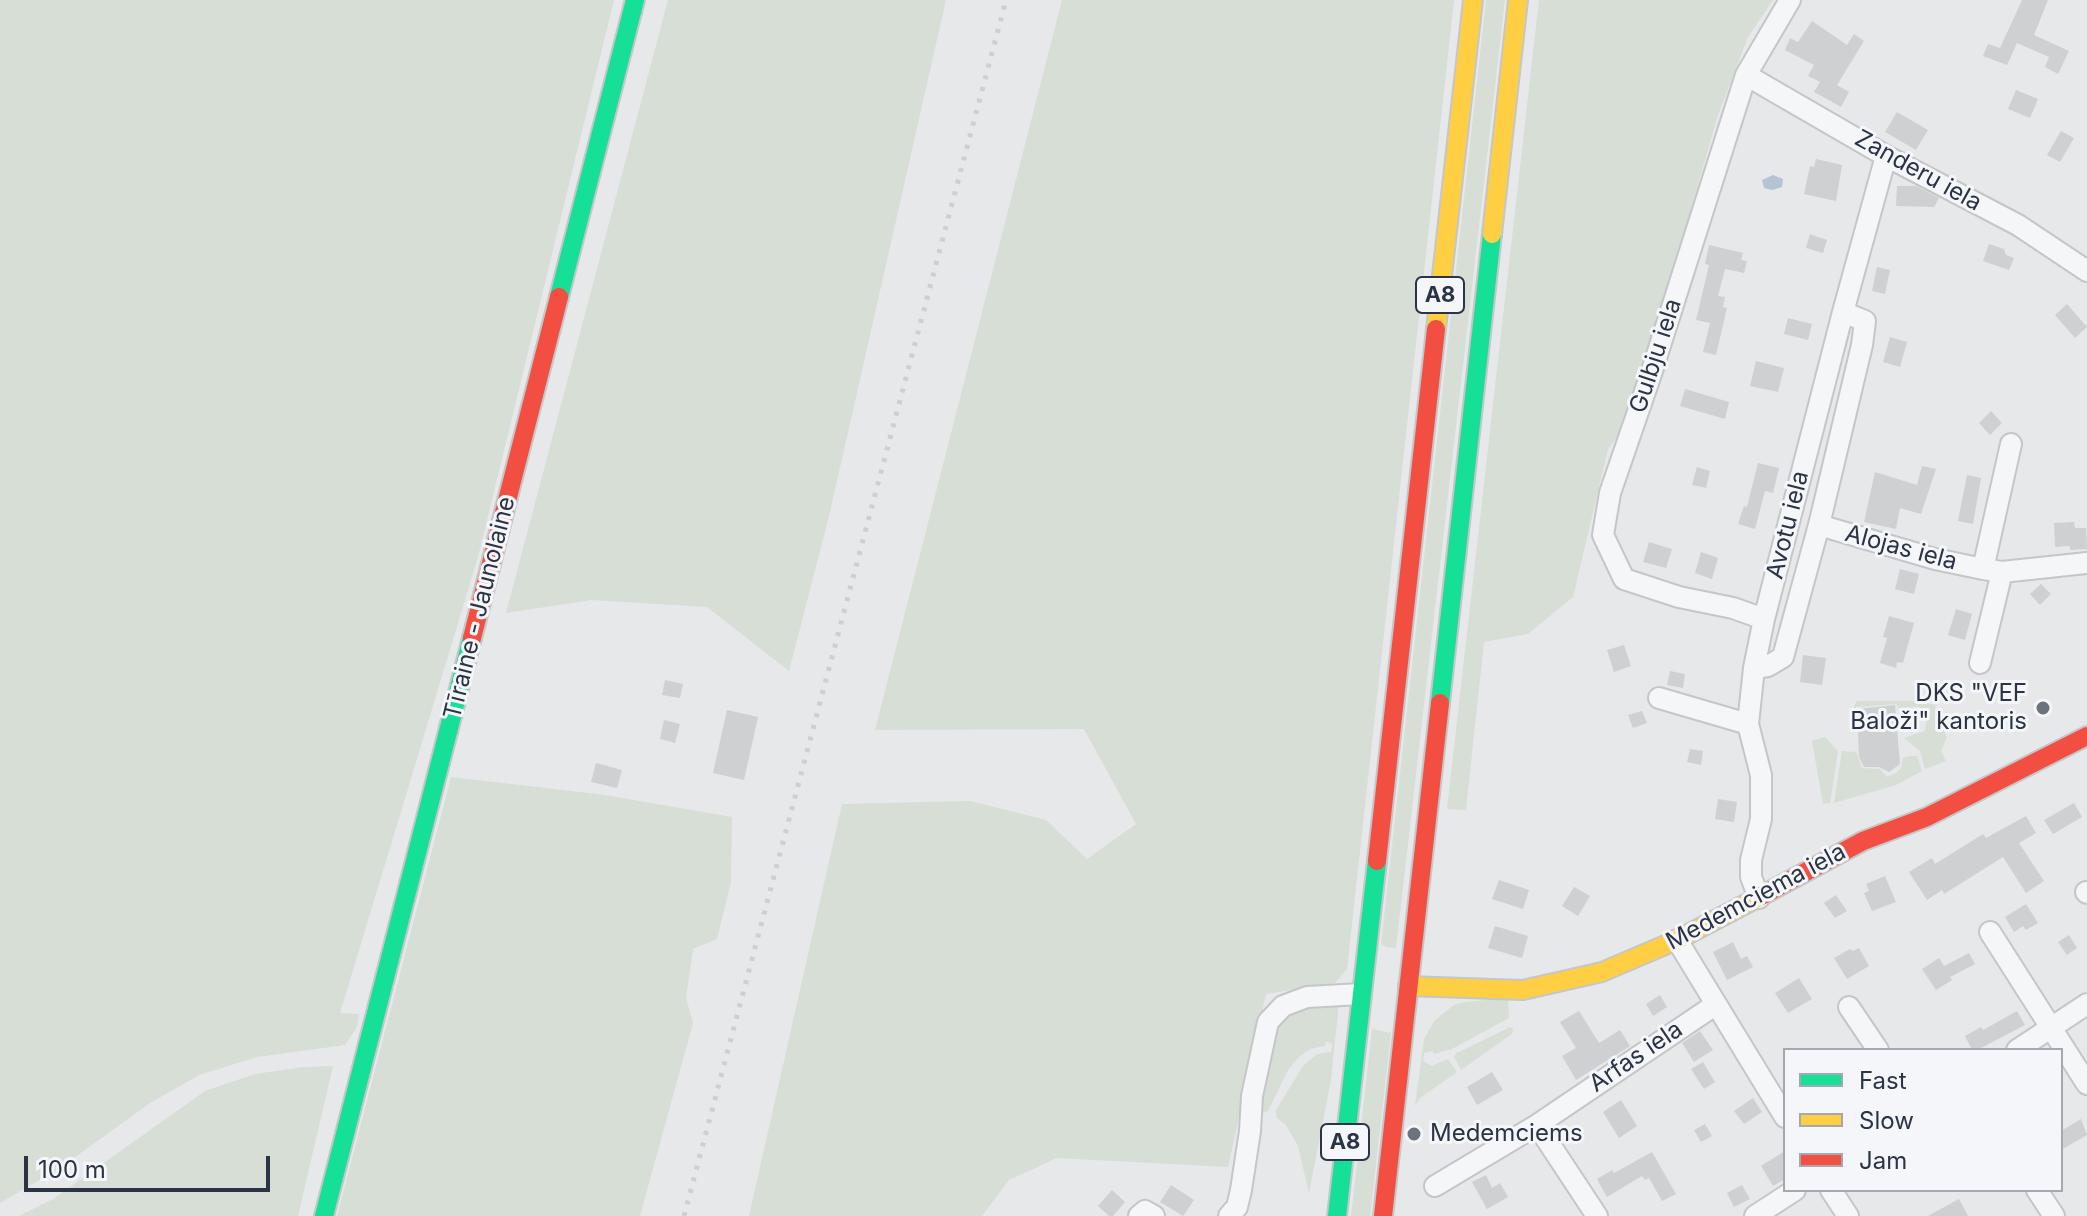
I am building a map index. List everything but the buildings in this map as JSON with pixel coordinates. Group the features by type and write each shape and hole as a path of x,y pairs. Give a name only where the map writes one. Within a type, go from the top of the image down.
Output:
{"main road":[{"name":"Tīraine - Jaunolaine","path":"324,1216 635,0"},
{"name":"A8","path":"1337,1216 1473,0"},
{"name":"A8","path":"1383,1216 1518,0"},
{"name":"Medemciema iela","path":"1408,986 1523,990 1602,972 1677,940 1863,841 1927,817 2087,736"}],"street":[{"name":"Gulbju iela","path":"1764,619 1624,579 1603,535 1610,493 1746,75 1790,0"},
{"name":"Zanderu iela","path":"1746,75 1886,156 2018,225 2087,271"},
{"name":"Avotu iela","path":"1759,898 1751,877 1751,860 1761,819 1761,775 1748,724 1754,668 1843,312 1886,156"},
{"path":"1754,668 1768,666 1783,657 1819,525 1865,321 1843,312"},
{"name":"Alojas iela","path":"1992,570 2011,444"},
{"name":"Alojas iela","path":"1819,525 1935,559 1992,570 2087,563"},
{"path":"1980,663 1992,570"},
{"path":"1659,698 1748,724"},
{"path":"1990,932 2087,1084"},
{"path":"1677,940 1783,1114"},
{"path":"1229,1216 1237,1207 1241,1190 1252,1096 1268,1022 1283,1006 1307,997 1361,994"},
{"path":"2020,1048 2087,1004"},
{"name":"Arfas iela","path":"1435,1186 1537,1125 1715,1005"},
{"path":"1849,1007 1877,1048"},
{"path":"1537,1125 1597,1216"},
{"path":"1755,1216 1792,1192"},
{"path":"1832,1192 1848,1216"},
{"path":"2038,1192 2054,1216"},
{"path":"1139,1216 1145,1211 1154,1216"}],"shaded area":[{"path":"0,0 614,0 478,557 340,1013 359,1014 357,1027 345,1045 257,1057 199,1075 150,1103 60,1168 0,1203"},
{"path":"668,0 946,0 829,516 789,671 707,607 592,600 506,613"},
{"path":"1062,0 1454,0 1347,969 1335,983 1266,994 1228,1167 1057,1158 1009,1180 982,1216 749,1216 842,804 970,801 1046,820 1087,859 1136,824 1084,729 875,730"},
{"path":"1486,0 1505,0 1396,948 1381,944"},
{"path":"1539,0 1773,0 1748,37 1718,115 1653,341 1637,411 1608,449 1573,597 1528,634 1484,642 1466,810 1447,809"},
{"path":"1857,701 1918,701 1935,705 1937,719 1947,737 1941,751 1946,761 1925,769 1920,751 1904,738 1925,731 1927,717 1920,707 1899,708 1896,704 1856,707 1854,720 1854,706"},
{"path":"1825,737 1838,751 1830,803 1823,804 1812,741"},
{"path":"1842,751 1856,752 1862,768 1880,769 1887,777 1896,773 1901,768 1903,758 1909,756 1917,756 1922,771 1896,785 1834,803"},
{"path":"451,777 605,795 732,817 731,882 717,939 693,949 686,998 693,1023 640,1216 337,1216"},
{"path":"1508,998 1509,1018 1452,1049 1434,1054 1433,1051 1424,1053 1423,1061 1432,1066 1448,1059 1457,1072 1420,1098 1415,1106 1424,1039 1435,1020 1454,1005"},
{"path":"1315,1003 1338,1005 1338,1012 1331,1080 1309,1193 1298,1146 1286,1125 1277,1118 1276,1110 1303,1066 1317,1054 1331,1052 1332,1044 1326,1041 1325,1046 1310,1049 1299,1057 1288,1070 1268,1111 1257,1114 1277,1025 1295,1009"},
{"path":"1510,1027 1512,1034 1461,1070 1455,1054"},
{"path":"1372,1029 1391,1033 1370,1216 1351,1216"},
{"path":"333,1066 298,1216 19,1216 53,1199 205,1091 255,1074"}],"water":[{"path":"1773,175 1783,179 1782,187 1772,190 1764,188 1762,180"}],"railway":[{"path":"684,1216 1006,0"}],"traffic: fast":[{"path":"559,297 635,0"},
{"path":"1440,703 1492,234"},
{"path":"324,1216 472,638"},
{"path":"1337,1216 1377,861"}],"traffic: slow":[{"path":"1436,329 1473,0"},
{"path":"1492,234 1518,0"},
{"path":"1408,986 1523,990 1602,972 1677,940 1761,896"}],"traffic: jam":[{"path":"472,638 559,297"},
{"path":"1377,861 1436,329"},
{"path":"1383,1216 1440,703"},
{"path":"1761,896 1863,841 1927,817 2087,736"}],"place":[{"name":"DKS \"VEF Baloži\" kantoris","path":"2043,708"},
{"name":"Medemciems","path":"1414,1134"}]}
